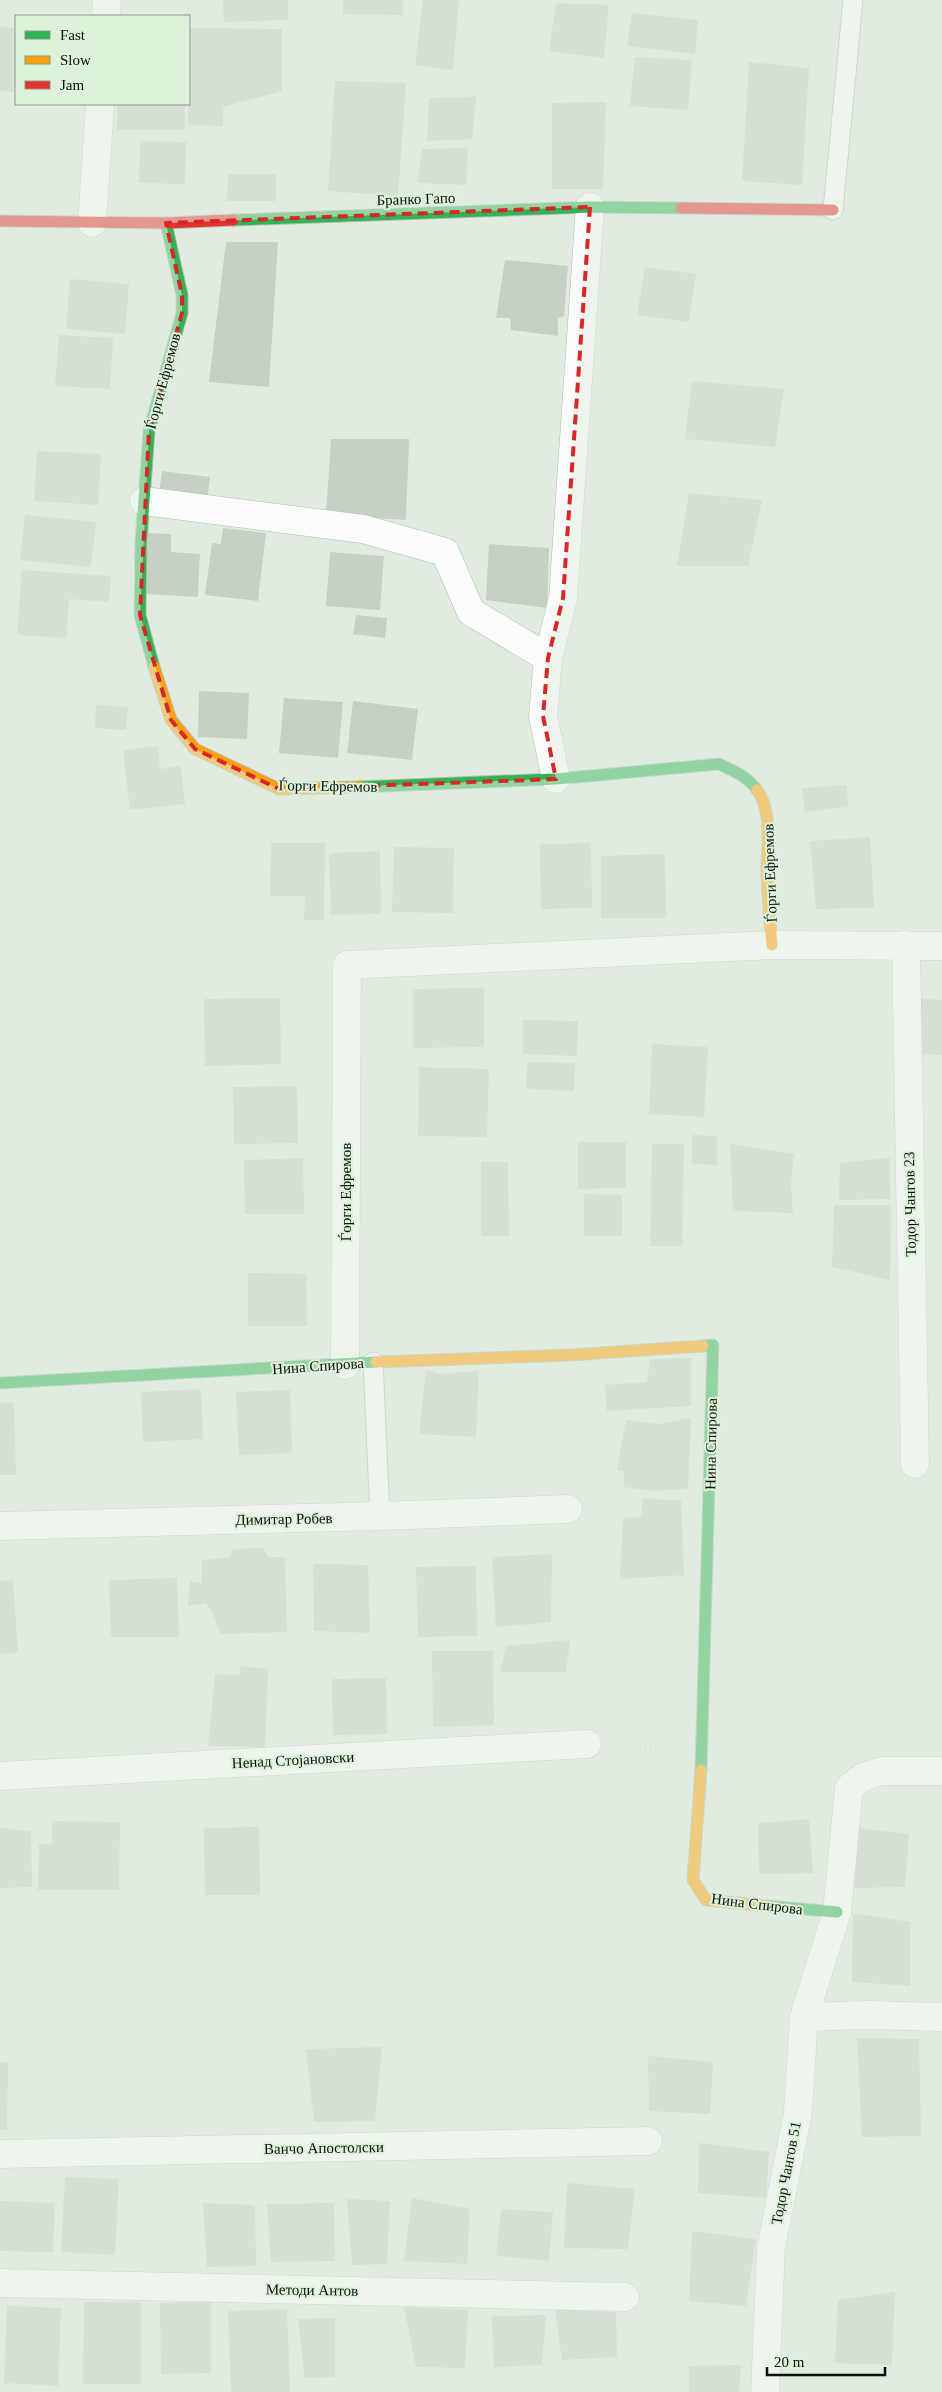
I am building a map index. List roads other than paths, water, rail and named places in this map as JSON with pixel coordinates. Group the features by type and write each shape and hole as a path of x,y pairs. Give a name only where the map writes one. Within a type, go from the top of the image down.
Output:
{"street":[{"path":"106,0 106,15"},
{"path":"92,223 100,105"},
{"path":"556,780 543,716 548,658 563,598 590,207"},
{"name":"Бранко Гапо","path":"0,221 166,223 590,207 832,210"},
{"name":"Ѓорги Ефремов","path":"166,223 182,295 182,313 149,431 144,501 140,615 146,647 171,720 195,749 279,789 430,786 556,780 719,764 733,768 743,775 762,797 768,816 767,868 772,945"},
{"path":"144,501 364,529 445,552 471,612 548,658"},
{"name":"Ѓорги Ефремов","path":"345,1365 347,965 772,945 942,946"},
{"name":"Тодор Чангов 23","path":"906,945 915,1464"},
{"name":"Нина Спирова","path":"0,1383 373,1362 570,1355 713,1345 702,1753 693,1880 706,1900 837,1912"},
{"name":"Димитар Робев","path":"0,1526 568,1509"},
{"name":"Ненад Стојановски","path":"0,1776 587,1744"},
{"path":"837,1912 849,1788 863,1777 882,1771 942,1771"},
{"name":"Тодор Чангов 51","path":"765,2392 771,2248 798,2112 804,2017 837,1912"},
{"path":"804,2017 868,2015 942,2017"},
{"name":"Ванчо Апостолски","path":"0,2154 648,2140"},
{"name":"Методи Антов","path":"0,2282 625,2297"}],"lane":[{"path":"832,210 853,0"},
{"path":"373,1362 380,1516"}]}
